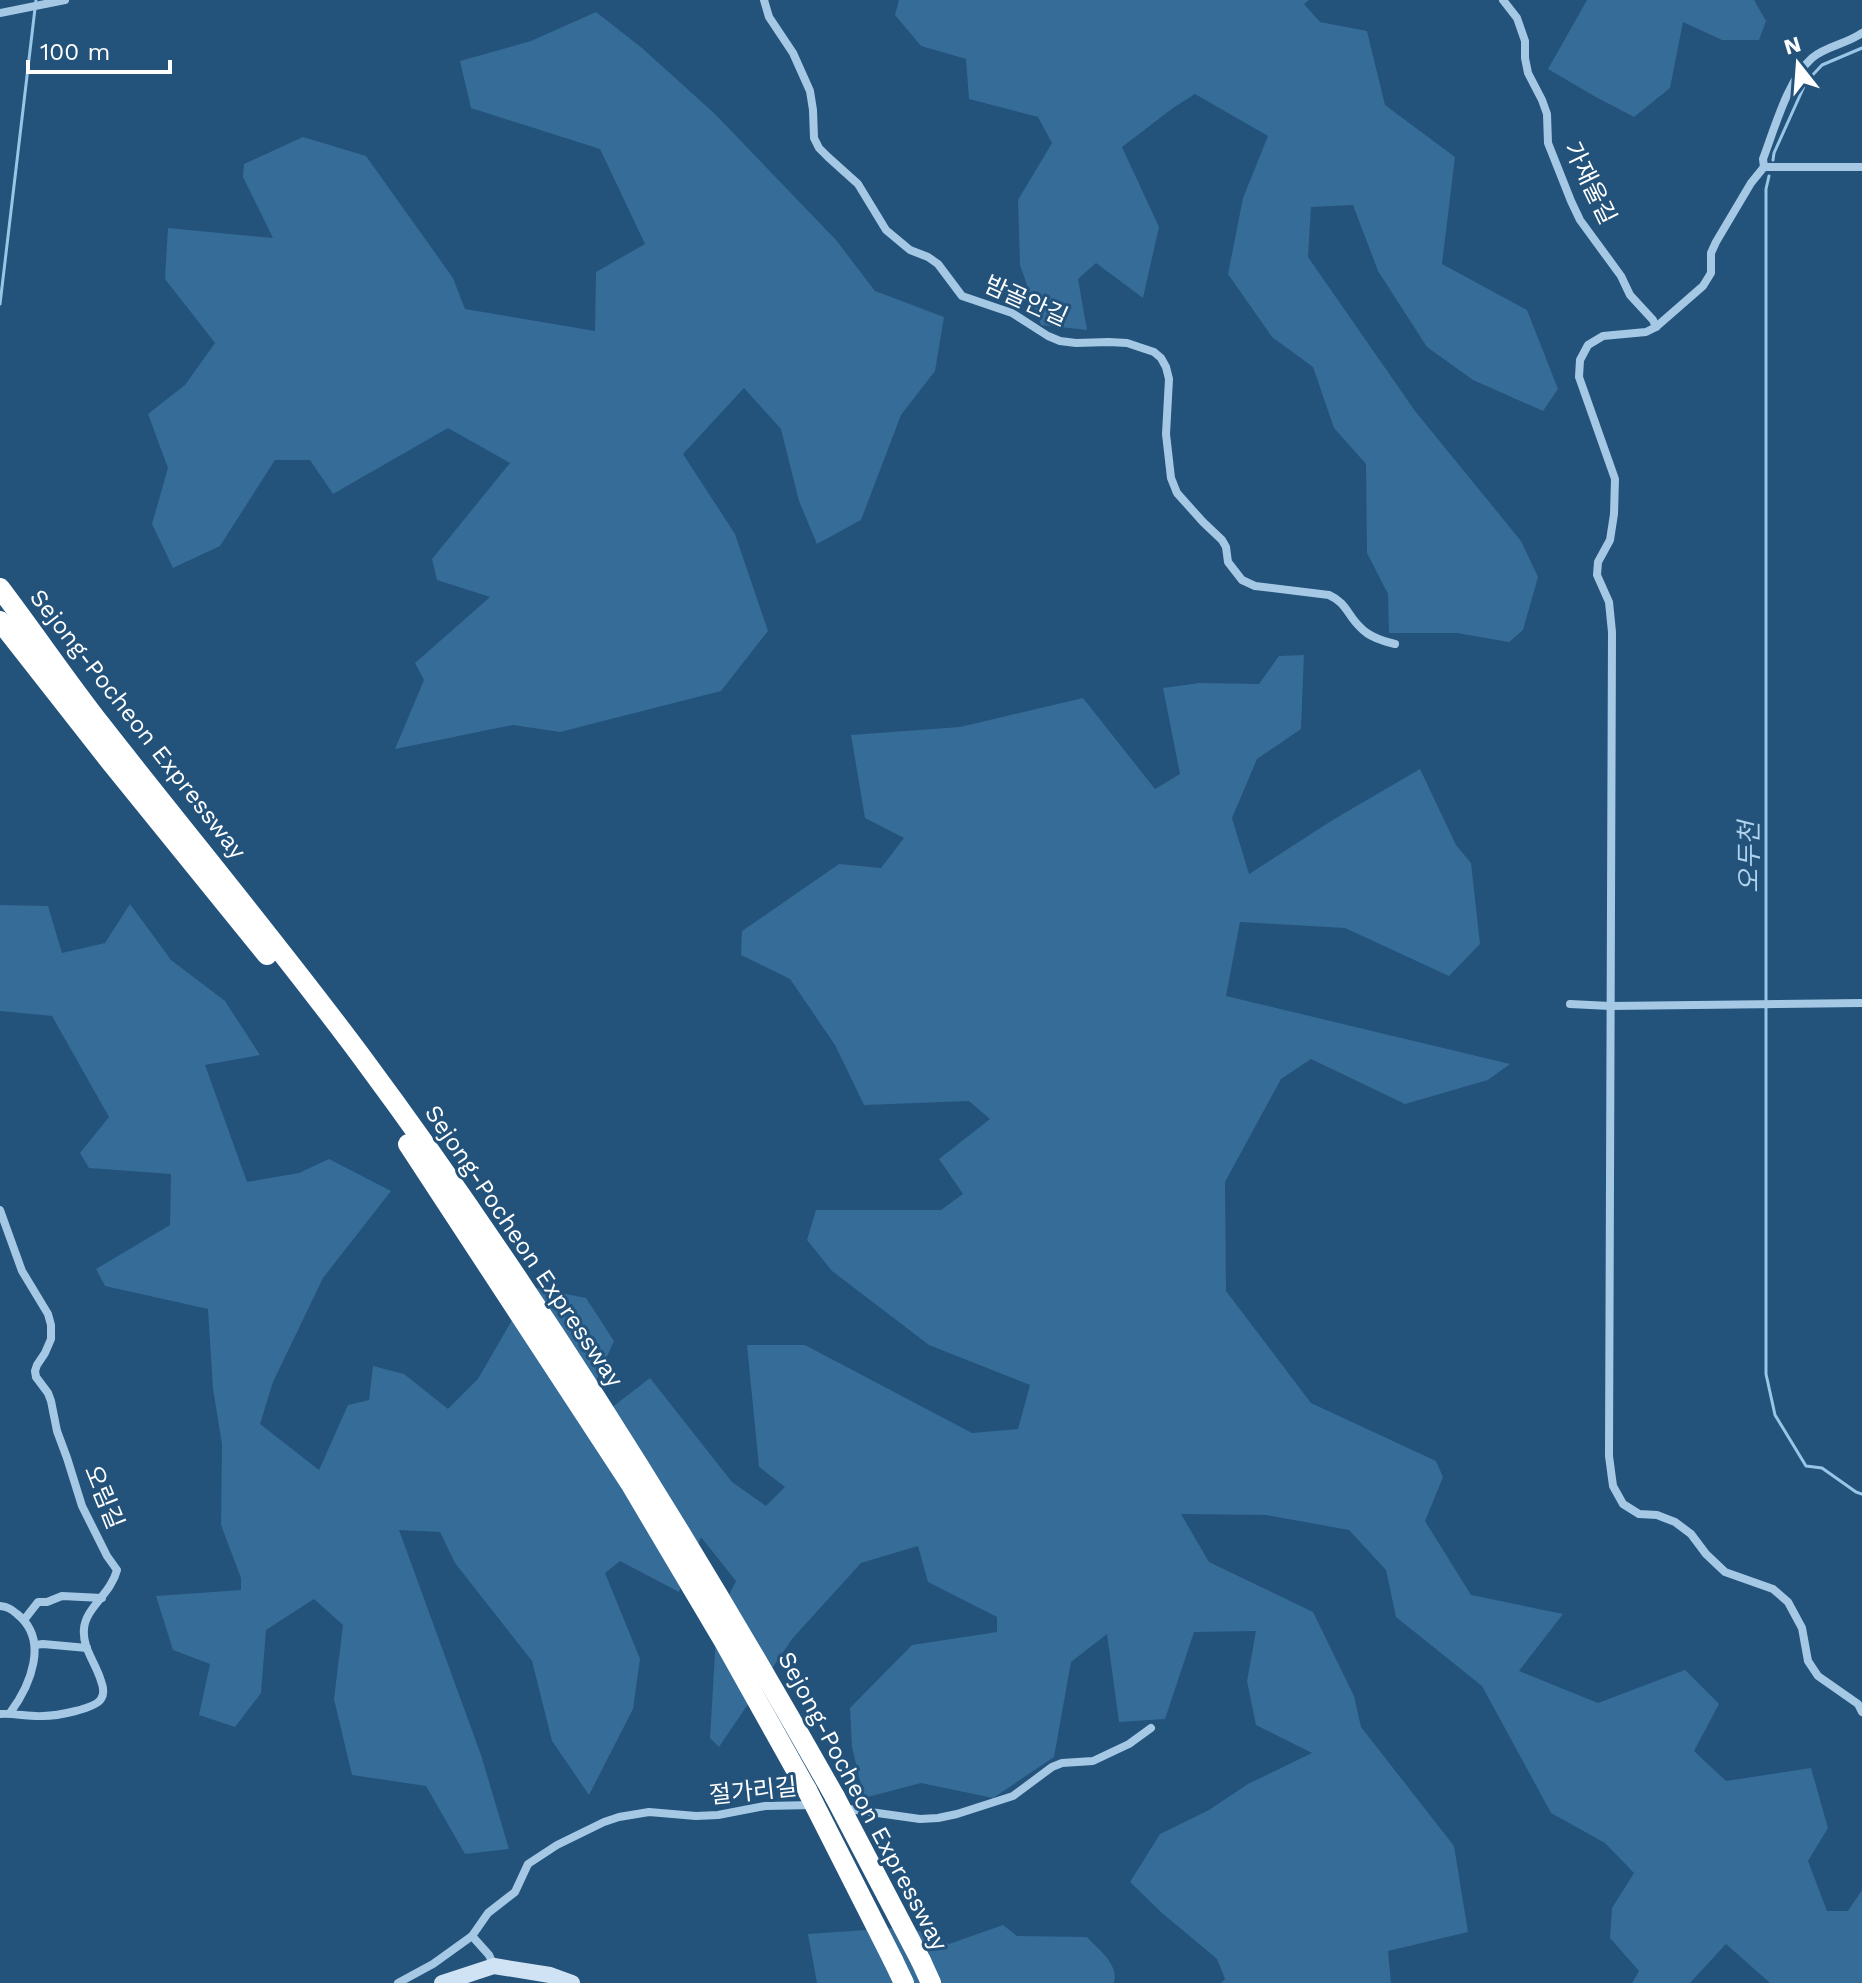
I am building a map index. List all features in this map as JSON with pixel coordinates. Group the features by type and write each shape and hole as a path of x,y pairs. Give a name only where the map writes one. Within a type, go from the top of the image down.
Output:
{"highway":[{"name":"Sejong-Pocheon Expressway","path":"0,588 58,669 259,922 361,1057 508,1263 579,1370 760,1664 835,1797 931,1983"},
{"name":"Sejong-Pocheon Expressway","path":"0,621 279,970 403,1136 630,1483 807,1790 904,1983"}],"street":[{"path":"0,13 65,0"},
{"name":"밤골안길","path":"764,0 769,17 793,53 810,91 814,138 819,148 858,184 886,230 910,250 938,264 962,296 1012,313 1048,336 1076,343 1127,343 1154,352 1161,358 1169,379 1166,434 1171,478 1185,503 1222,540 1234,572 1255,586 1329,595 1346,606 1359,627 1369,635 1395,644"},
{"name":"가재울길","path":"1503,0 1517,18 1525,41 1528,73 1547,114 1548,143 1571,201 1580,220 1621,276 1630,295 1656,327"},
{"path":"1862,33 1853,40 1814,56 1801,70 1784,103 1763,159 1764,167 1716,242 1711,253 1711,273 1703,286 1656,327 1646,332 1603,336 1588,345 1580,360 1579,377 1615,479 1610,540 1598,562 1597,575 1609,602 1612,632 1609,1456 1613,1486 1623,1504 1639,1514 1657,1515 1675,1522 1691,1534 1725,1572 1773,1589 1788,1602 1802,1628 1808,1661 1818,1676 1858,1704 1862,1712"},
{"path":"1764,167 1862,167"},
{"path":"1570,1004 1862,1003"},
{"name":"오림길","path":"0,1210 22,1271 48,1314 51,1325 51,1339 37,1365 36,1377 51,1401 57,1431 82,1506 117,1570 108,1591 85,1622 83,1631 87,1648"},
{"path":"24,1620 38,1602 62,1596 102,1598"},
{"path":"0,1606 8,1607 24,1620 33,1632 35,1645 32,1672 21,1698 5,1713"},
{"path":"5,1713 61,1714 93,1706 101,1700 103,1684 87,1648 35,1645"},
{"name":"절가리길","path":"398,1983 433,1964 472,1936 488,1913 515,1892 528,1864 557,1845 604,1822 649,1812 718,1815 765,1806 792,1805 816,1805 920,1819 938,1818 1013,1796 1052,1767 1062,1763 1093,1761 1129,1744 1151,1728"},
{"path":"472,1936 489,1955 494,1966"},
{"path":"442,1983 494,1966 550,1975 572,1983"}],"shaded area":[{"path":"899,0 1309,0 1304,4 1320,22 1367,31 1385,105 1455,157 1442,264 1527,310 1558,389 1543,411 1473,380 1427,347 1378,271 1353,205 1311,207 1308,257 1415,411 1521,541 1538,577 1523,630 1509,642 1457,633 1389,633 1388,594 1367,553 1366,464 1334,428 1313,367 1272,337 1228,274 1243,198 1268,136 1195,94 1122,147 1159,227 1143,298 1096,263 1078,279 1087,330 1041,325 1020,265 1018,200 1052,143 1038,117 969,99 966,59 921,46 895,15"},
{"path":"1587,0 1754,0 1766,21 1759,40 1722,40 1683,22 1670,88 1634,117 1548,69"},
{"path":"596,12 642,48 715,114 836,240 875,291 944,317 935,371 901,415 861,520 817,544 799,501 781,429 744,388 683,454 735,534 768,631 721,691 560,732 513,725 395,749 424,680 415,663 490,597 437,580 432,559 510,463 448,428 333,494 310,460 275,460 220,546 173,568 152,524 168,468 148,414 185,385 215,343 165,279 168,228 273,238 243,177 244,164 303,137 366,156 453,278 465,309 595,331 596,272 645,244 600,149 471,108 460,61 531,41"},
{"path":"1304,655 1301,729 1257,759 1232,818 1249,874 1420,769 1456,845 1471,863 1480,944 1449,976 1345,928 1240,922 1226,996 1510,1064 1488,1080 1405,1104 1311,1059 1281,1079 1225,1182 1226,1291 1311,1403 1436,1461 1443,1477 1425,1521 1471,1595 1563,1614 1519,1671 1598,1703 1685,1670 1719,1704 1694,1751 1726,1781 1811,1768 1828,1828 1808,1861 1827,1911 1848,1911 1862,1890 1862,1983 1770,1983 1726,1944 1690,1983 1632,1983 1639,1971 1610,1938 1612,1908 1634,1873 1605,1843 1551,1813 1482,1686 1396,1617 1386,1570 1349,1530 1266,1515 1181,1514 1209,1562 1313,1612 1354,1696 1361,1727 1454,1846 1468,1932 1388,1951 1391,1983 1221,1983 1225,1979 1217,1959 1130,1882 1160,1834 1209,1810 1248,1784 1312,1753 1256,1725 1247,1681 1256,1631 1194,1632 1165,1719 1119,1722 1107,1634 1071,1662 1054,1757 993,1798 921,1783 864,1798 852,1747 850,1708 912,1645 997,1632 997,1617 928,1582 918,1546 861,1563 792,1639 719,1747 710,1738 717,1619 736,1581 701,1537 679,1592 620,1561 605,1573 640,1659 633,1709 589,1795 552,1741 532,1661 455,1563 440,1532 399,1530 481,1755 509,1849 465,1854 426,1786 352,1775 334,1699 343,1625 314,1599 266,1630 261,1693 235,1727 199,1715 210,1664 173,1650 156,1596 241,1590 241,1578 221,1525 222,1444 213,1389 208,1309 105,1286 96,1269 170,1225 171,1174 89,1168 80,1153 109,1117 52,1016 0,1011 0,905 48,906 62,953 105,943 130,904 171,960 225,1001 260,1055 205,1065 247,1182 299,1173 329,1159 391,1191 323,1278 273,1382 260,1424 319,1470 348,1405 369,1400 373,1366 404,1374 448,1409 478,1379 531,1287 586,1298 614,1341 592,1390 589,1425 650,1378 732,1482 766,1506 785,1487 759,1467 747,1345 805,1345 972,1433 1018,1429 1030,1385 929,1345 832,1271 807,1240 816,1210 941,1210 963,1194 939,1159 990,1119 969,1101 864,1105 835,1045 790,979 741,955 742,931 839,864 881,868 904,838 865,818 851,735 960,727 1083,698 1155,789 1180,774 1163,688 1199,683 1259,684 1279,656"},
{"path":"1003,1925 1017,1936 1087,1937 1111,1964 1114,1983 817,1983 808,1934 909,1927 949,1944"}],"waterway":[{"path":"0,304 36,0"},
{"path":"1773,160 1806,82 1822,65 1862,48"},
{"name":"오두천","path":"1769,176 1766,189 1766,1374 1775,1415 1806,1466 1822,1468 1862,1494"}]}
